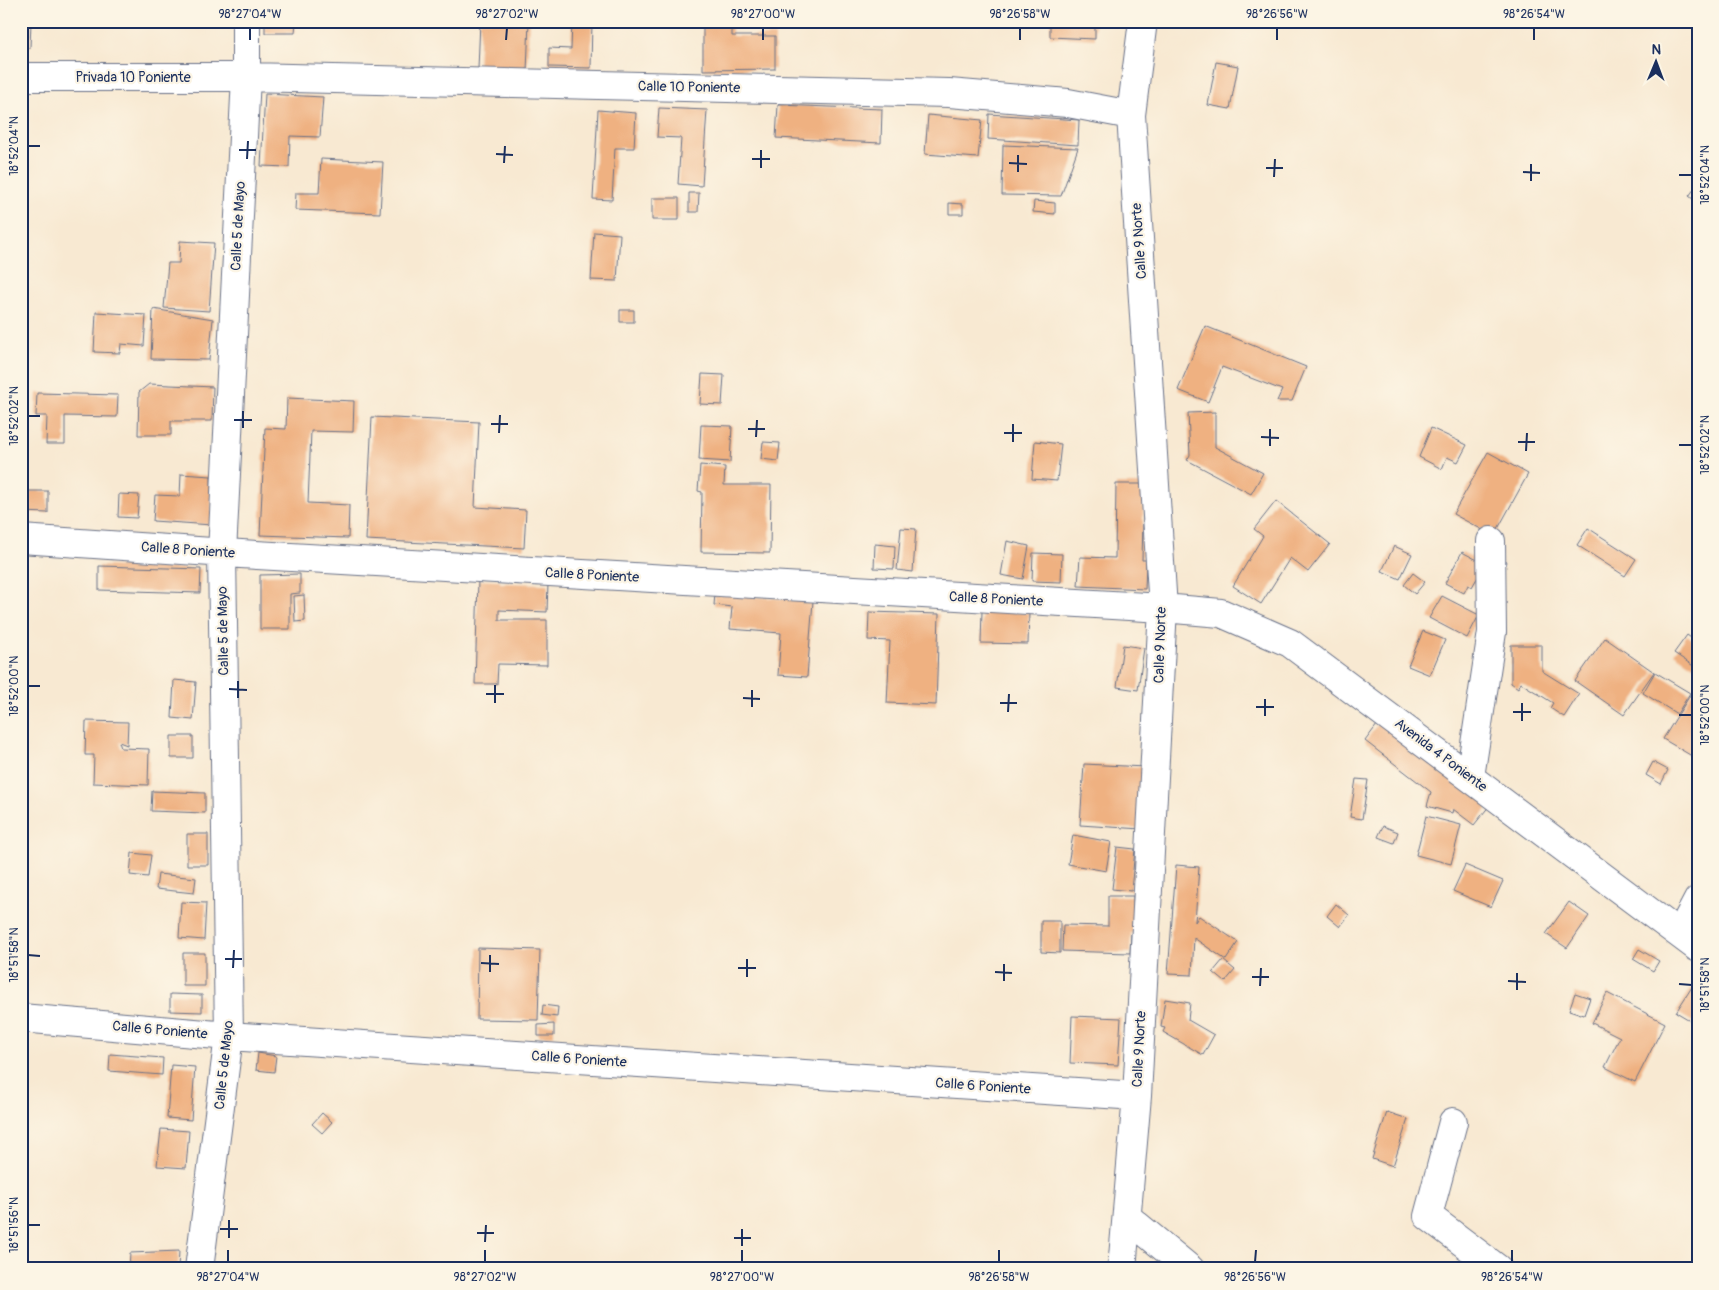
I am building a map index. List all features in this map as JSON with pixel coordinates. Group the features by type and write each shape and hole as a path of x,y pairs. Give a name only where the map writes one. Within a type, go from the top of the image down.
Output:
{"street":[{"name":"Calle 5 de Mayo","path":"199,1269 229,1036 222,552 246,77 246,21"},
{"name":"Calle 9 Norte","path":"1122,1269 1137,1096 1163,608 1131,115 1143,21"},
{"name":"Privada 10 Poniente","path":"21,76 246,77"},
{"name":"Calle 10 Poniente","path":"246,77 948,93 1068,103 1131,115"},
{"name":"Calle 8 Poniente","path":"21,539 1163,608"},
{"path":"1470,777 1492,632 1491,541"},
{"name":"Avenida 4 Poniente","path":"1163,608 1221,613 1290,642 1689,941"},
{"path":"1689,941 1698,900"},
{"name":"Calle 6 Poniente","path":"21,1018 229,1036 1137,1096"},
{"path":"1453,1122 1428,1216 1498,1269"},
{"path":"1127,1217 1190,1269"}],"building":[{"path":"21,21 31,21 30,48 21,48"},
{"path":"265,21 296,21 295,33 265,33"},
{"path":"480,21 529,21 527,71 478,69"},
{"path":"572,21 592,21 591,68 549,67 549,48 571,49"},
{"path":"703,21 732,21 732,36 775,36 775,69 703,70"},
{"path":"1050,21 1095,21 1095,39 1050,37"},
{"path":"1216,62 1238,66 1230,109 1208,105"},
{"path":"265,94 323,97 320,137 290,136 289,167 261,166"},
{"path":"778,105 882,109 881,143 776,138"},
{"path":"659,108 707,110 702,186 678,184 681,138 657,137"},
{"path":"598,110 636,113 634,148 615,148 612,200 593,199"},
{"path":"989,114 1079,120 1078,145 988,139"},
{"path":"928,115 982,120 978,158 925,154"},
{"path":"1003,145 1078,148 1061,196 1002,195"},
{"path":"321,159 383,162 380,213 295,210 296,193 319,193"},
{"path":"1698,184 1698,203 1689,196"},
{"path":"689,193 699,193 698,212 689,212"},
{"path":"652,198 679,198 679,220 652,220"},
{"path":"1034,201 1055,203 1055,214 1033,212"},
{"path":"949,203 963,204 963,214 949,214"},
{"path":"594,232 620,234 617,281 591,280"},
{"path":"180,241 214,243 209,311 164,308 168,263 179,263"},
{"path":"153,309 213,319 209,360 151,359"},
{"path":"620,310 634,310 634,322 620,322"},
{"path":"96,312 146,315 144,346 121,344 120,353 94,352"},
{"path":"1205,326 1306,367 1292,401 1277,401 1282,390 1222,367 1208,402 1178,390"},
{"path":"702,374 724,375 722,405 700,404"},
{"path":"149,384 213,387 212,421 171,421 171,435 138,435 139,392"},
{"path":"37,393 118,395 117,417 65,416 65,444 46,444 47,416 36,416"},
{"path":"287,398 354,401 353,432 311,431 308,503 349,505 348,538 260,535 265,428 286,429"},
{"path":"1215,412 1215,447 1263,473 1251,494 1187,460 1190,455 1188,413"},
{"path":"372,417 479,422 475,507 526,510 524,548 366,540"},
{"path":"701,425 732,426 730,462 699,460"},
{"path":"1431,428 1467,445 1458,462 1447,457 1442,469 1419,457"},
{"path":"1035,441 1061,444 1057,481 1032,479"},
{"path":"763,442 780,443 778,461 761,459"},
{"path":"1488,452 1528,474 1494,536 1453,514"},
{"path":"700,465 725,467 724,485 771,485 770,553 701,552 702,492 698,491"},
{"path":"21,469 24,469 24,491 48,491 48,513 21,512"},
{"path":"181,474 211,476 212,525 153,521 155,495 180,496"},
{"path":"1116,484 1144,484 1142,560 1146,560 1145,589 1078,586 1080,557 1115,558"},
{"path":"119,494 139,495 137,518 118,517"},
{"path":"1276,501 1330,544 1308,572 1290,558 1261,604 1233,586 1263,536 1254,529"},
{"path":"901,528 916,529 913,572 897,570"},
{"path":"1588,528 1636,559 1625,576 1577,545"},
{"path":"1007,541 1029,546 1023,579 1001,575"},
{"path":"875,544 895,546 894,569 874,568"},
{"path":"1394,546 1412,554 1400,579 1382,571"},
{"path":"1462,552 1485,564 1472,587 1468,585 1464,593 1445,583"},
{"path":"1033,553 1062,554 1061,582 1032,581"},
{"path":"99,566 201,569 200,593 99,590"},
{"path":"1413,573 1425,582 1415,594 1404,585"},
{"path":"300,574 300,593 290,594 290,629 260,629 260,575"},
{"path":"478,580 500,581 500,583 548,584 547,612 499,610 499,620 547,620 547,665 498,664 497,684 475,684"},
{"path":"715,594 813,601 807,677 778,675 781,633 730,629 732,607 714,605"},
{"path":"304,595 305,621 295,622 294,596"},
{"path":"1442,596 1479,615 1467,638 1429,618"},
{"path":"982,611 1029,613 1028,644 981,643"},
{"path":"869,612 939,614 936,705 887,703 890,641 868,640"},
{"path":"1423,631 1445,640 1430,675 1408,666"},
{"path":"1687,635 1698,643 1698,669 1674,653"},
{"path":"1605,638 1654,672 1624,715 1575,681"},
{"path":"1123,645 1144,648 1138,690 1117,687"},
{"path":"1511,645 1542,645 1542,671 1579,694 1564,717 1550,708 1553,703 1521,683 1518,688 1511,683"},
{"path":"1655,672 1690,693 1677,714 1643,693"},
{"path":"174,680 196,682 193,720 172,718"},
{"path":"1692,692 1698,696 1697,759 1663,739"},
{"path":"86,721 128,722 127,745 119,742 121,748 149,749 148,785 93,783 94,755 85,755"},
{"path":"1380,721 1490,805 1474,825 1453,809 1452,813 1427,806 1431,792 1365,741"},
{"path":"171,736 193,736 193,758 171,758"},
{"path":"1653,762 1668,770 1661,784 1646,775"},
{"path":"1084,764 1145,767 1141,829 1080,825"},
{"path":"1356,779 1368,780 1362,819 1350,817"},
{"path":"152,791 205,793 205,813 151,811"},
{"path":"1426,816 1461,825 1451,864 1416,855"},
{"path":"1383,826 1398,832 1394,843 1378,837"},
{"path":"187,834 208,834 208,865 187,865"},
{"path":"1073,835 1111,842 1106,871 1068,864"},
{"path":"1117,847 1135,849 1131,891 1112,889"},
{"path":"132,853 151,855 148,877 130,875"},
{"path":"1176,865 1199,867 1195,922 1199,916 1238,942 1226,960 1194,938 1192,975 1168,974"},
{"path":"1465,865 1503,881 1491,907 1453,891"},
{"path":"158,874 196,878 194,893 156,889"},
{"path":"1108,896 1133,896 1133,933 1131,933 1130,953 1062,951 1063,925 1108,926"},
{"path":"181,902 206,903 204,940 179,938"},
{"path":"1569,902 1589,916 1567,948 1546,934"},
{"path":"1336,904 1349,915 1340,927 1327,916"},
{"path":"1041,921 1060,921 1060,953 1041,952"},
{"path":"478,948 540,950 538,1020 477,1019"},
{"path":"1639,949 1659,961 1653,971 1633,959"},
{"path":"183,953 205,953 205,986 183,986"},
{"path":"1223,960 1235,970 1225,982 1213,972"},
{"path":"1692,987 1698,990 1698,1025 1676,1012"},
{"path":"1575,993 1590,998 1584,1015 1569,1010"},
{"path":"1607,993 1665,1023 1635,1082 1605,1067 1620,1037 1592,1023"},
{"path":"170,994 202,995 202,1012 170,1011"},
{"path":"1165,999 1190,1003 1188,1020 1214,1035 1203,1055 1163,1032 1165,1028 1161,1027"},
{"path":"543,1005 558,1007 557,1017 542,1015"},
{"path":"1072,1016 1121,1018 1118,1065 1070,1063"},
{"path":"554,1024 554,1036 538,1036 538,1025"},
{"path":"258,1053 276,1056 274,1072 256,1070"},
{"path":"110,1054 163,1058 162,1075 109,1071"},
{"path":"171,1065 195,1067 191,1120 167,1118"},
{"path":"1387,1112 1408,1119 1393,1166 1372,1159"},
{"path":"322,1113 332,1122 322,1133 312,1124"},
{"path":"161,1129 189,1131 186,1168 157,1166"},
{"path":"179,1251 178,1269 129,1269 130,1253"}]}
